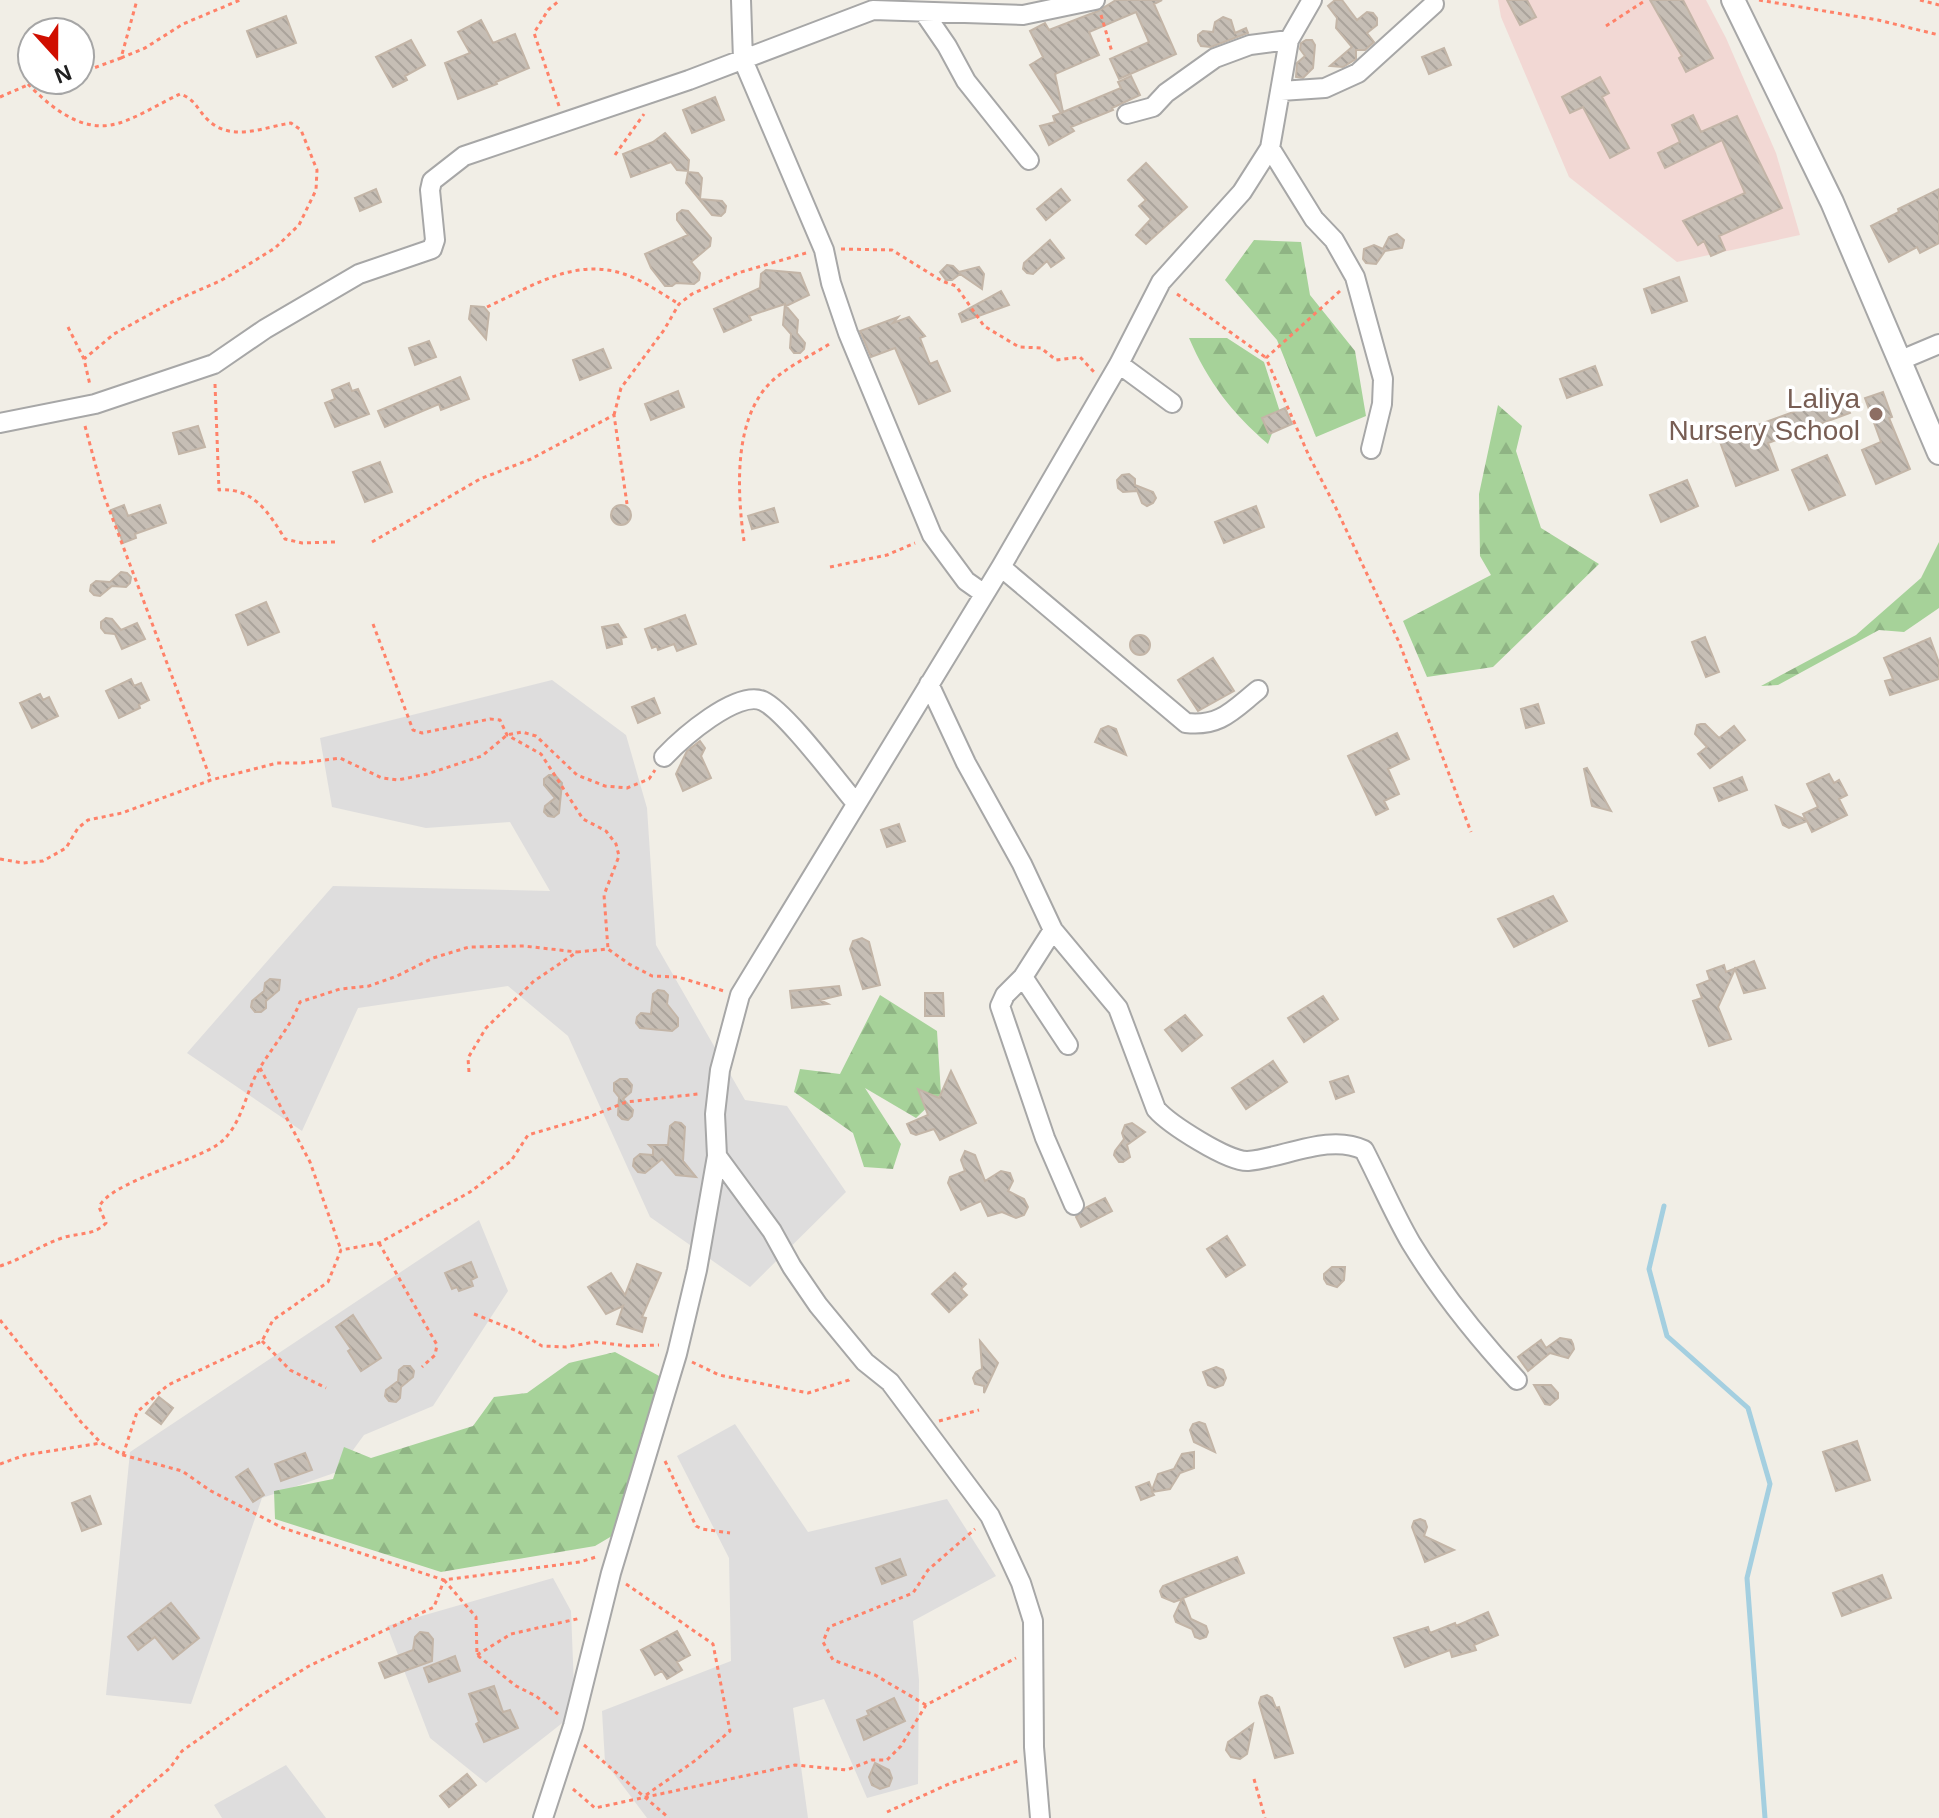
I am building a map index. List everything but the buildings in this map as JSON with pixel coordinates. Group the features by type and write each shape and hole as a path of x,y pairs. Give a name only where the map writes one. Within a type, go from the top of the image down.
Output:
{"street":[{"path":"741,0 743,60 824,250 831,283 848,333 932,535 966,581 983,593"},
{"path":"543,1818 571,1729 617,1551 678,1349 707,1223 717,1156 715,1114 720,1070 740,995 1001,567 1119,364 1161,282 1242,192 1270,148 1289,40 1312,0"},
{"path":"1733,0 1832,202 1939,453"},
{"path":"1281,91 1325,88 1358,73 1434,4"},
{"path":"0,423 88,405 214,364 265,329 359,274 432,249 435,240 430,190 435,177 464,156 743,60 873,10 1023,15 1097,6"},
{"path":"925,14 966,81 1029,160"},
{"path":"1127,114 1153,107 1166,93 1215,58 1250,45 1289,40"},
{"path":"1270,148 1314,219 1334,240 1355,277 1383,379 1382,404 1371,449"},
{"path":"1901,360 1939,344"},
{"path":"1119,364 1172,403"},
{"path":"1001,567 1186,723 1205,725 1215,721 1258,690"},
{"path":"929,684 966,763 1022,864 1053,930 1118,1008 1156,1109 1165,1119 1231,1157 1246,1161 1291,1150 1351,1144 1364,1150 1410,1241 1437,1283 1493,1355 1517,1380"},
{"path":"664,757 718,713 751,699 763,701 784,719 855,802"},
{"path":"1053,930 1000,1006 1045,1138 1074,1205"},
{"path":"1023,977 1068,1045"},
{"path":"717,1156 772,1231 818,1305 865,1362 890,1382 990,1516 1033,1621 1034,1747 1040,1818"}],"path":[{"path":"121,58 137,0"},
{"path":"226,0 226,6"},
{"path":"96,67 145,48 183,24 240,0"},
{"path":"560,0 548,10 534,33 564,121"},
{"path":"1606,26 1646,0"},
{"path":"1759,0 1878,20 1939,35"},
{"path":"1920,0 1939,5"},
{"path":"1097,6 1112,52"},
{"path":"615,155 663,88"},
{"path":"39,96 49,106 73,118 100,126 114,125 180,94 191,98 208,121 226,131 251,132 291,123 301,130 317,170 316,190 299,225 275,248 220,281 174,301 114,334 84,359"},
{"path":"627,504 614,415 621,388 664,330 679,304 692,294 738,273 793,254 824,250 892,250 942,281 956,286 984,326 1019,347 1041,348 1056,360 1080,357 1106,386"},
{"path":"487,307 562,271 594,268 625,274 679,304"},
{"path":"1266,358 1355,277"},
{"path":"1161,282 1266,358 1309,456 1399,642 1471,832"},
{"path":"68,327 84,359 88,405 103,493 211,780"},
{"path":"744,541 739,503 741,457 751,409 776,377 848,333"},
{"path":"214,364 219,490 241,491 264,507 285,539 302,543 335,542"},
{"path":"372,542 480,479 531,459 614,415"},
{"path":"830,567 887,555 932,535"},
{"path":"373,624 413,730 422,733 490,719 500,720 507,735 541,754 583,819 606,831 616,844 619,856 604,895 608,949"},
{"path":"0,859 23,863 43,861 66,848 78,828 88,820 122,813 211,780 277,763 340,758 382,778 398,780 482,756 507,735 522,732 536,736 577,775 605,786 627,788 649,779 664,757"},
{"path":"0,1266 22,1259 41,1246 67,1236 99,1231 106,1223 99,1207 102,1200 130,1184 220,1144 241,1113 260,1068 294,1018 300,1002 340,989 369,986 433,958 469,947 524,946 577,952 608,949 652,976 678,977 740,995"},
{"path":"469,1072 468,1058 486,1028 534,981 577,952"},
{"path":"123,1455 137,1412 168,1385 262,1341 273,1320 328,1282 341,1250 310,1162 260,1068"},
{"path":"341,1250 379,1243 470,1192 511,1161 528,1135 589,1117 626,1102 717,1092"},
{"path":"379,1243 437,1345 435,1355 422,1367"},
{"path":"474,1314 517,1331 542,1346 566,1347 595,1342 678,1349 719,1375 808,1393 849,1380 865,1362"},
{"path":"0,1320 101,1443 123,1455 182,1471 211,1491 283,1528 444,1580 580,1562 617,1551"},
{"path":"262,1341 290,1370 326,1388"},
{"path":"920,1426 979,1410"},
{"path":"652,1432 696,1526 730,1533"},
{"path":"0,1464 25,1455 101,1443"},
{"path":"926,1705 875,1675 833,1660 823,1642 829,1627 913,1593 928,1570 990,1516"},
{"path":"611,1573 713,1644 730,1731 696,1760 642,1797"},
{"path":"444,1580 476,1617 477,1655"},
{"path":"111,1818 170,1768 182,1751 260,1696 309,1666 434,1607 444,1580"},
{"path":"477,1655 511,1634 600,1613"},
{"path":"557,1775 595,1808 795,1765 847,1770 872,1760 887,1760 901,1746 926,1705 1033,1649"},
{"path":"477,1655 516,1686 536,1696 642,1797 669,1818"},
{"path":"887,1812 951,1783 1018,1761 1034,1747"},
{"path":"1254,1779 1265,1818"}],"shaded area":[{"path":"1498,0 1706,0 1776,153 1800,235 1677,262 1569,177 1501,17"},
{"path":"552,680 626,735 647,808 656,945 745,1100 787,1106 846,1192 750,1287 650,1217 568,1036 508,986 358,1008 302,1131 187,1053 333,886 550,891 510,822 426,828 332,807 320,738"},
{"path":"479,1220 508,1291 433,1406 364,1435 337,1472 262,1498 191,1704 106,1695 130,1452"},
{"path":"735,1424 808,1532 947,1499 996,1576 913,1621 919,1680 918,1784 867,1798 824,1699 793,1708 808,1818 647,1818 605,1762 602,1711 731,1661 729,1558 677,1456"},
{"path":"553,1578 571,1611 575,1713 486,1783 430,1738 387,1626"},
{"path":"286,1765 326,1818 222,1818 214,1805"}],"green space":[{"path":"1254,240 1301,242 1310,295 1355,351 1366,416 1316,437 1277,340 1225,280"},
{"path":"1189,338 1227,338 1264,362 1280,412 1268,444 1222,396"},
{"path":"1498,405 1522,426 1516,451 1541,528 1599,564 1493,667 1427,677 1403,621 1491,575 1480,556 1479,494"},
{"path":"1939,542 1939,608 1904,632 1879,630 1778,685 1761,686 1856,635 1921,578"},
{"path":"880,995 937,1031 941,1094 916,1118 865,1088 901,1144 893,1169 864,1167 853,1133 794,1092 800,1069 840,1074"},
{"path":"615,1352 661,1377 617,1533 595,1546 441,1572 275,1519 274,1491 333,1479 344,1447 371,1458 473,1426 494,1397 527,1393 569,1363"}],"waterway":[{"path":"1664,1206 1649,1269 1667,1336 1748,1408 1770,1484 1747,1578 1765,1818"}],"place":[{"name":"Laliya Nursery School","path":"1876,414"}]}
